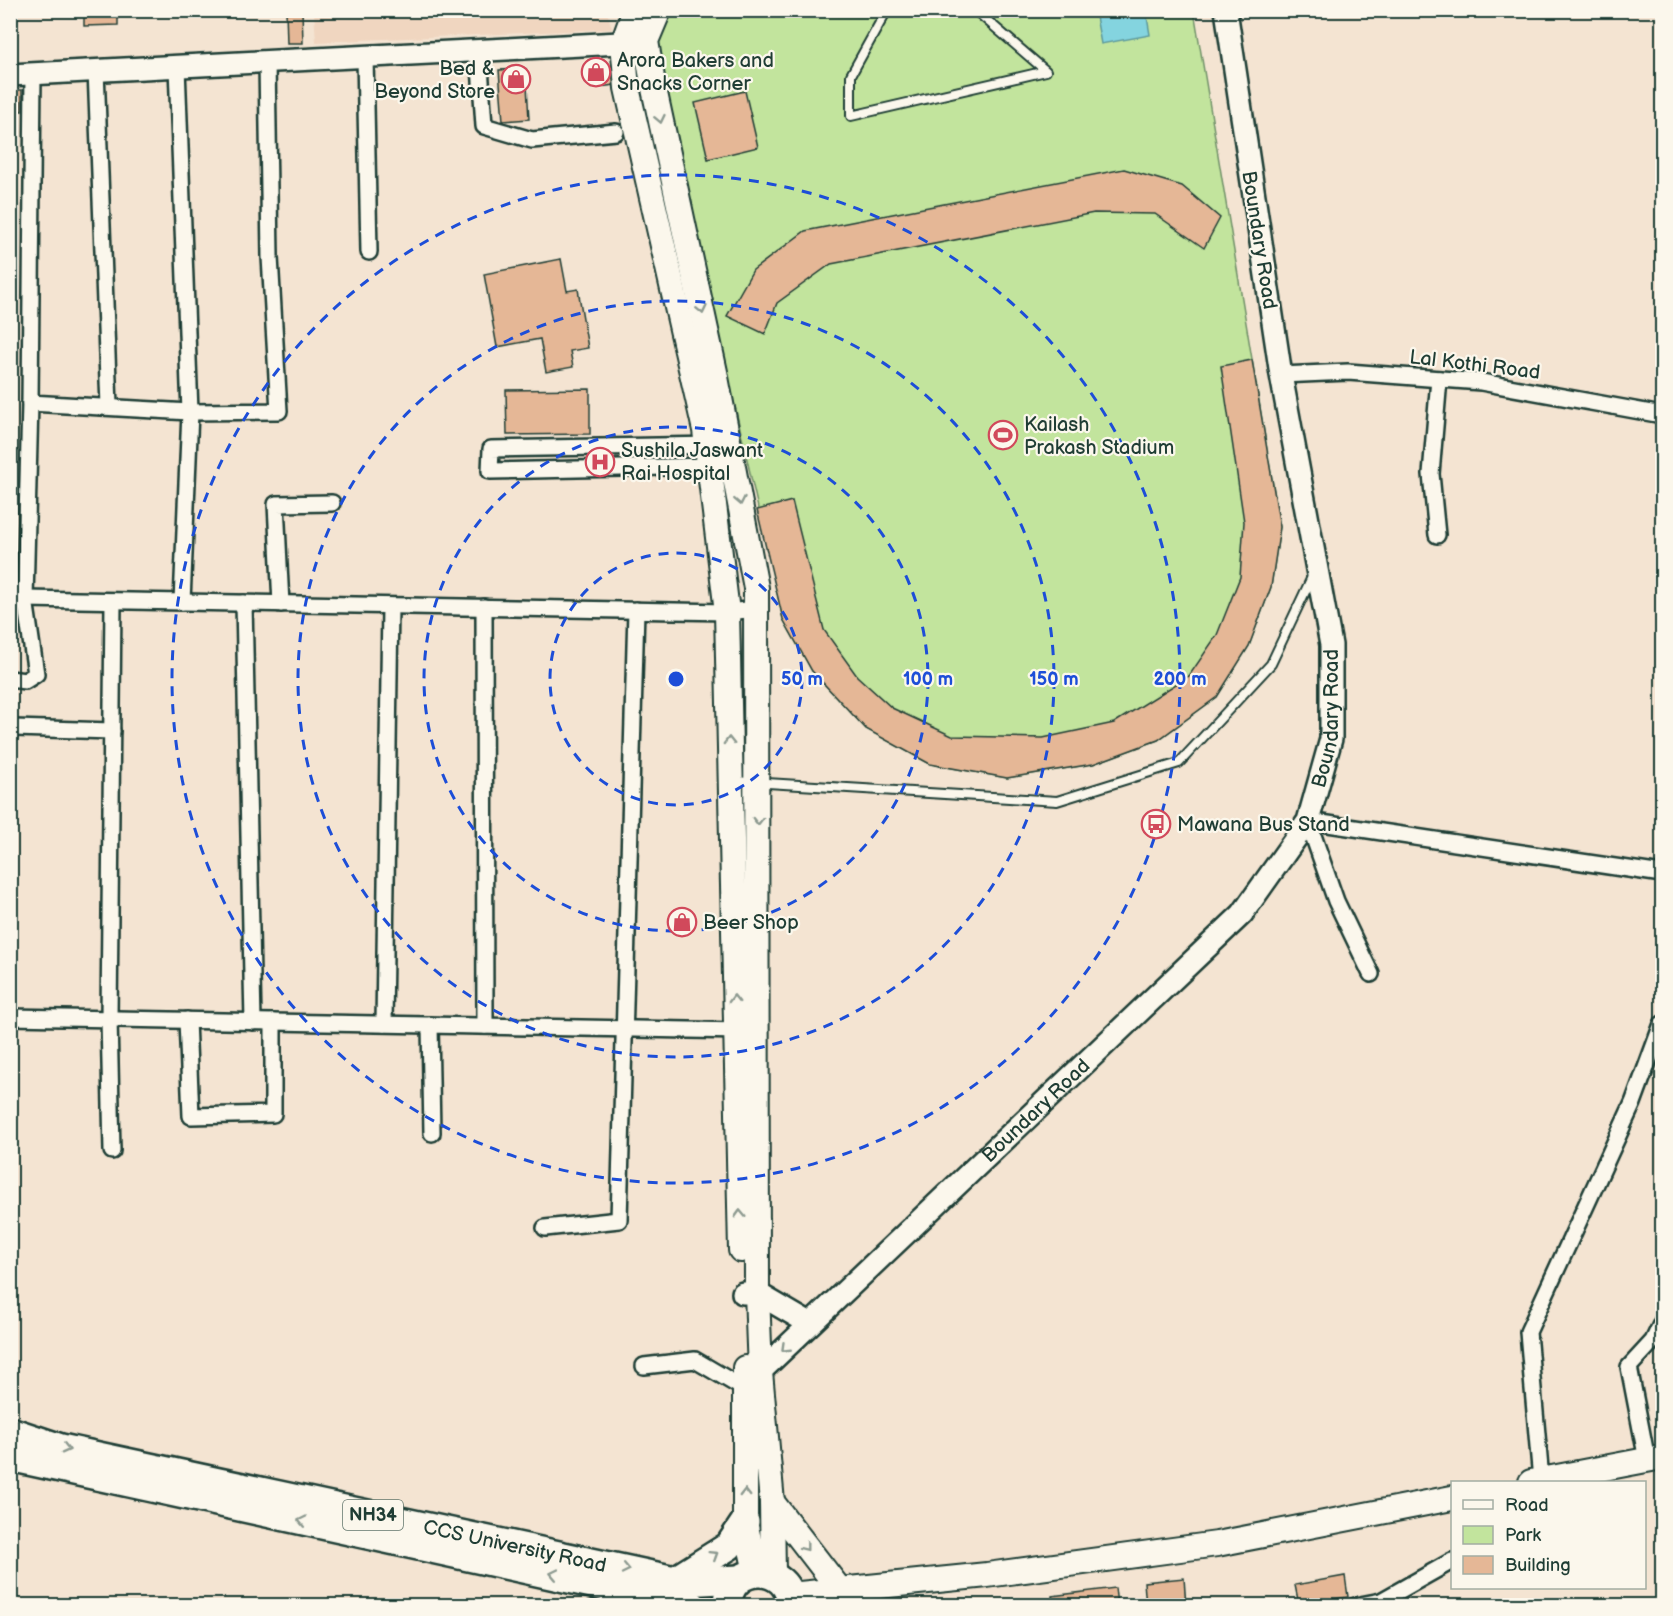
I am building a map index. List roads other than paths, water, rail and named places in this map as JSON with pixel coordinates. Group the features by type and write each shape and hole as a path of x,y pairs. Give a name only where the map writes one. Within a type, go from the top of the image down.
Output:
{"highway":[{"name":"CCS University Road","path":"10,1431 61,1448 270,1504"},
{"name":"CCS University Road","path":"10,1457 270,1504 505,1554 693,1605"},
{"path":"675,1580 729,1546 745,1522"},
{"name":"CCS University Road","path":"505,1554 675,1580 770,1585"},
{"path":"728,1605 729,1594 770,1585"}],"main road":[{"path":"635,10 634,42 627,88 715,452 756,588 758,1030 745,1522 770,1585"},
{"path":"634,42 659,10"},
{"path":"634,42 677,195 715,452 727,612 734,1031 750,1293"},
{"path":"653,201 677,195"},
{"path":"750,1378 772,1502 770,1585"},
{"path":"1536,1481 1655,1458"},
{"path":"770,1585 840,1590 987,1575 1217,1544 1451,1498"},
{"path":"772,1502 840,1590"}],"street":[{"name":"Boundary Road","path":"750,1378 810,1324 1242,914 1308,821 1331,739 1331,645 1281,375 1226,10"},
{"path":"10,75 634,42"},
{"path":"479,51 484,126 532,140 616,132"},
{"path":"365,57 369,252"},
{"path":"30,403 190,412 279,411 270,257 267,62"},
{"path":"177,67 190,412 182,602"},
{"path":"96,70 109,406"},
{"path":"10,679 25,681 36,674 25,599 30,403 33,74"},
{"name":"Lal Kothi Road","path":"1281,375 1348,372 1481,382 1662,415"},
{"path":"1437,535 1431,474 1439,379"},
{"path":"490,449 715,452 490,471 490,449"},
{"path":"281,604 276,504 332,503"},
{"path":"25,599 727,612 757,609"},
{"path":"112,1151 109,1019 113,601"},
{"path":"244,603 253,1022"},
{"path":"384,1024 390,606"},
{"path":"484,607 485,1026"},
{"path":"545,1228 619,1220 636,610"},
{"path":"14,728 112,731"},
{"path":"1371,974 1336,901 1308,821 1662,874"},
{"path":"10,1017 758,1030"},
{"path":"187,1020 191,1116 273,1114 273,1022"},
{"path":"1536,1481 1528,1332 1633,1103 1662,1024"},
{"path":"430,1025 432,1132"},
{"path":"750,1293 810,1324"},
{"path":"1655,1458 1629,1367 1653,1341 1662,1322"},
{"path":"644,1366 695,1360 750,1378"},
{"path":"1355,1605 1381,1601 1451,1563"}],"lane":[{"path":"887,10 851,75 851,116 1046,72 975,10"},
{"path":"730,781 1057,801 1179,763 1272,664 1317,567"}],"water":[{"path":"1095,11 1146,11 1150,35 1101,44"}],"place":[{"name":"Arora Bakers and Snacks Corner","path":"596,72"},
{"name":"Bed & Beyond Store","path":"516,79"},
{"name":"Kailash Prakash Stadium","path":"1003,435"},
{"name":"Sushila Jaswant Rai Hospital","path":"600,462"},
{"name":"Mawana Bus Stand","path":"1156,824"},
{"name":"Beer Shop","path":"682,922"}]}
